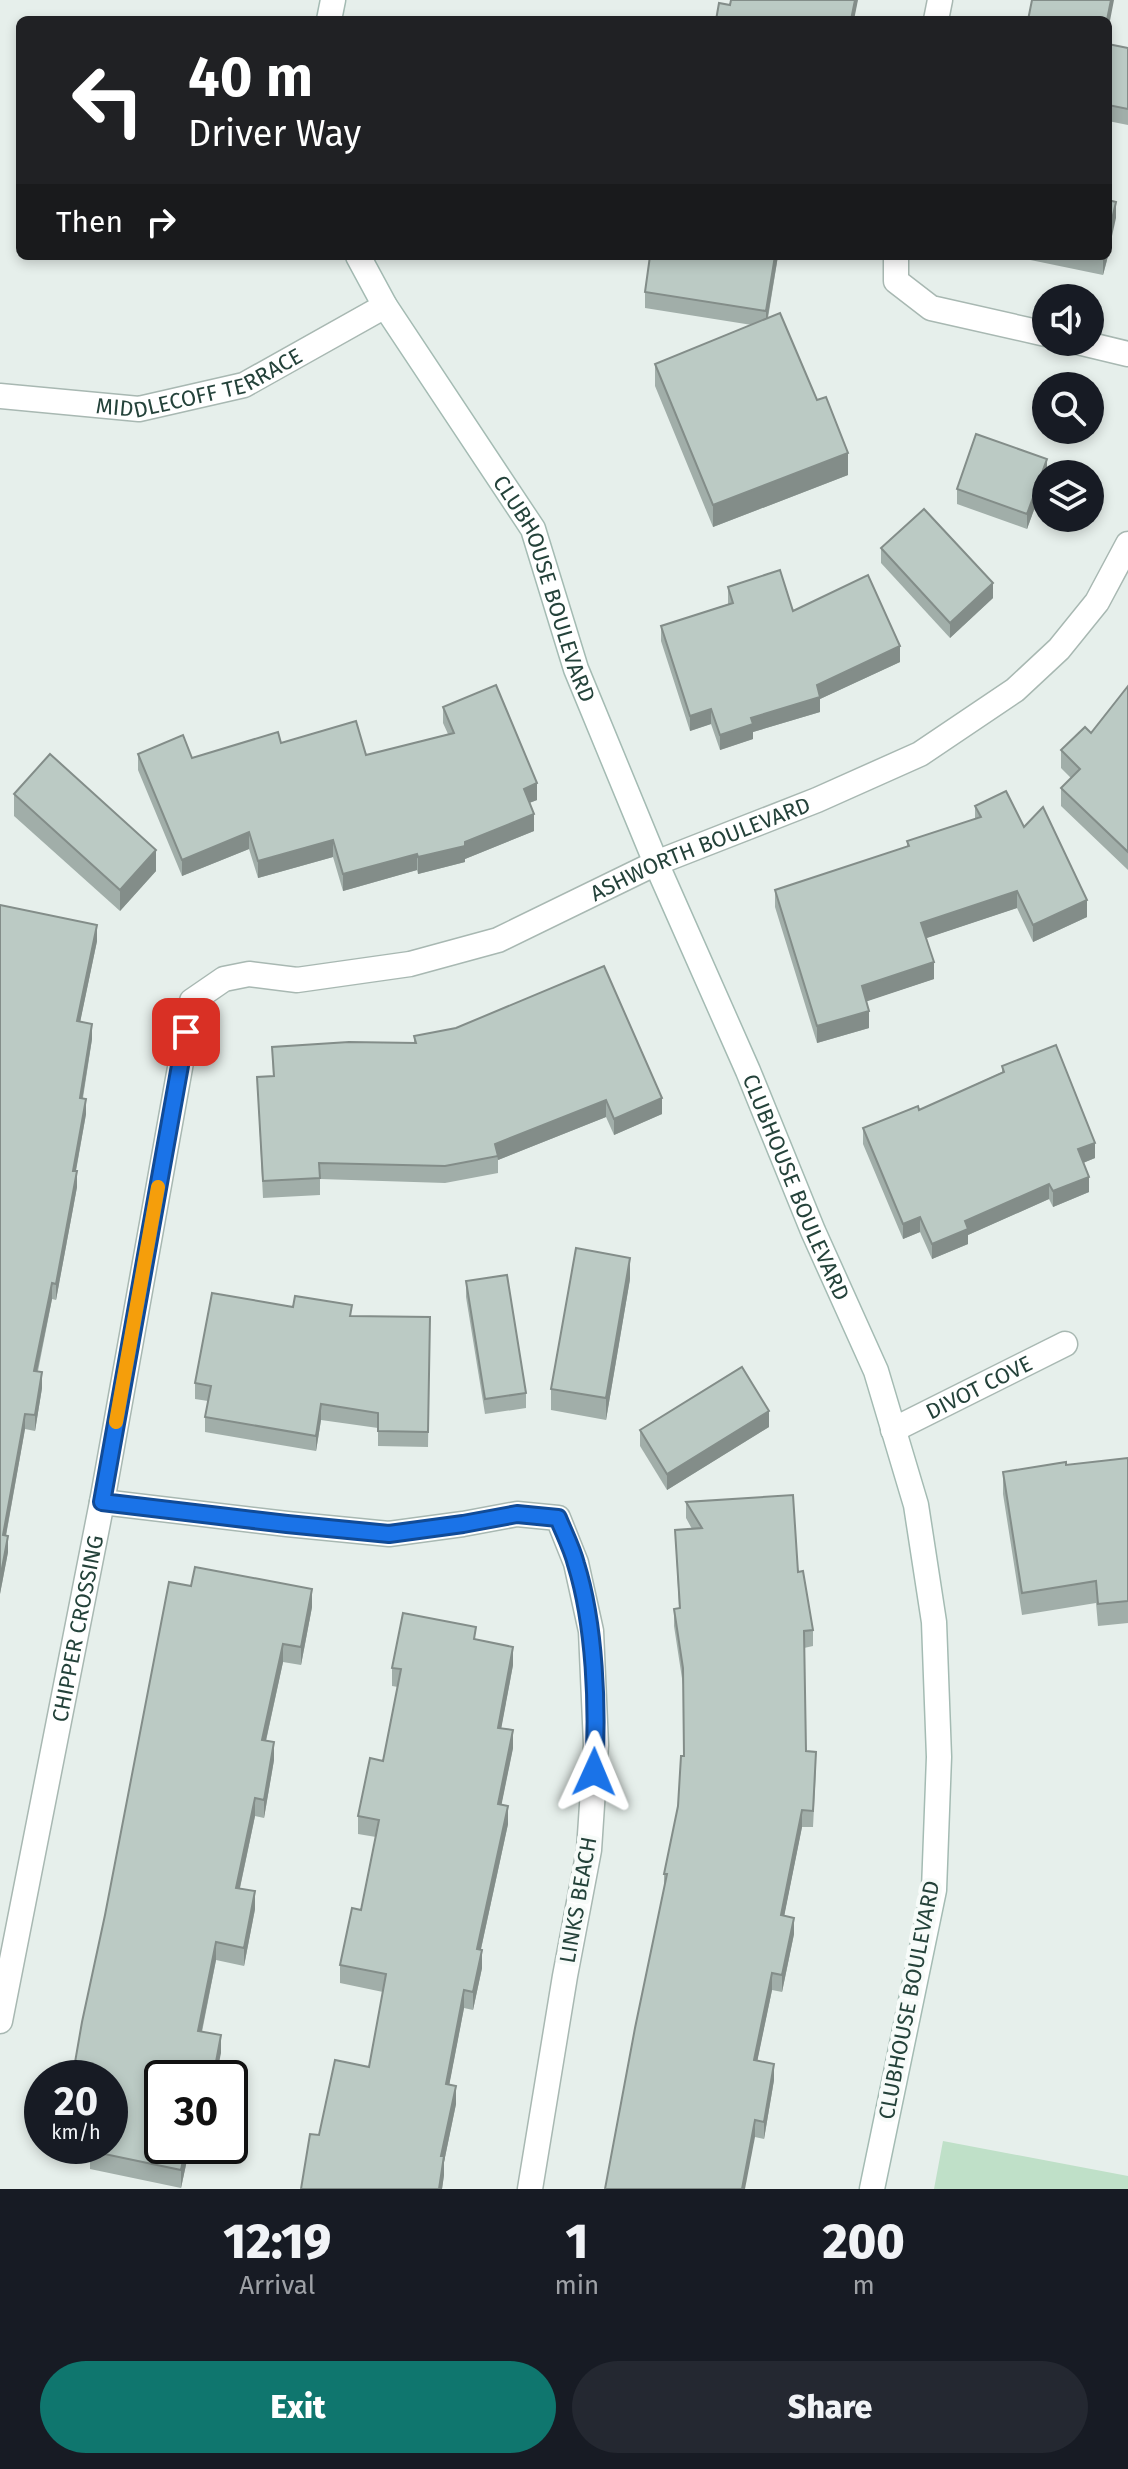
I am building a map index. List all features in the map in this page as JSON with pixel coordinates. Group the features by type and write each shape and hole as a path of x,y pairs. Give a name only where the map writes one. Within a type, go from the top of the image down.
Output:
{"street":[{"name":"CLUBHOUSE BOULEVARD","path":"360,260 385,306 533,529 576,669 813,1231 876,1371 916,1505 934,1622 939,1757 934,1890 872,2189"},
{"path":"896,260 896,281 931,308 1032,331"},
{"name":"MIDDLECOFF TERRACE","path":"0,396 139,409 244,385 385,306"},
{"path":"1104,348 1128,354"},
{"name":"ASHWORTH BOULEVARD","path":"192,1001 224,979 249,974 297,980 396,966 498,940 656,863 817,800 920,754 1015,690 1059,649 1097,602 1128,544"},
{"name":"CHIPPER CROSSING","path":"0,2021 102,1502 192,1001"},
{"name":"DIVOT COVE","path":"893,1430 1065,1344"},
{"name":"LINKS BEACH","path":"102,1502 389,1534 517,1514 558,1518 576,1563 591,1631 596,1745 589,1850 530,2189"}],"green space":[{"path":"943,2141 1128,2176 1128,2189 934,2189"}],"building":[{"path":"731,0 855,0 852,16 717,16 719,3 730,5"},
{"path":"1032,0 1111,0 1108,16 1029,16"},
{"path":"1112,45 1128,48 1128,109 1112,106"},
{"path":"649,260 774,260 766,311 645,292"},
{"path":"780,313 817,400 826,397 848,453 713,505 655,364"},
{"path":"976,434 1047,459 1032,460 1032,500 1027,514 957,489"},
{"path":"924,509 993,583 950,623 881,548"},
{"path":"780,570 793,611 868,575 900,646 817,685 820,697 751,718 753,724 720,735 711,709 690,716 661,626 733,603 728,587"},
{"path":"496,685 537,783 524,789 534,814 465,842 465,846 418,857 417,854 343,874 333,840 258,861 249,832 182,860 138,754 183,735 192,758 278,732 281,743 356,721 366,755 454,733 443,707"},
{"path":"1128,686 1128,852 1061,788 1080,769 1061,750 1085,727 1091,733"},
{"path":"50,754 156,850 120,890 14,794"},
{"path":"1006,791 1024,827 1043,807 1087,900 1033,925 1017,891 921,923 934,962 862,986 869,1011 817,1026 775,890 909,846 907,841 981,817 975,806"},
{"path":"0,905 97,925 77,1021 92,1024 80,1098 86,1099 73,1171 77,1171 56,1284 52,1283 34,1371 42,1372 35,1415 25,1414 3,1535 8,1536 0,1579"},
{"path":"604,966 662,1098 614,1119 606,1100 495,1144 498,1156 445,1166 319,1163 320,1178 263,1181 257,1077 274,1076 272,1047 349,1042 416,1043 414,1036 456,1028"},
{"path":"1056,1045 1095,1143 1078,1149 1089,1177 1053,1191 1049,1184 965,1221 968,1229 932,1244 920,1217 903,1224 863,1128 918,1106 919,1110 1004,1072 1002,1066"},
{"path":"576,1248 630,1258 606,1398 551,1389"},
{"path":"507,1275 526,1393 485,1399 466,1281"},
{"path":"212,1293 293,1307 295,1296 352,1305 350,1316 430,1317 428,1432 378,1431 378,1413 321,1404 316,1436 205,1417 211,1386 195,1383"},
{"path":"742,1367 769,1411 667,1474 640,1430"},
{"path":"1128,1458 1128,1601 1098,1604 1096,1581 1022,1593 1003,1472 1066,1462 1066,1465"},
{"path":"793,1495 798,1572 803,1571 813,1630 804,1631 806,1751 816,1752 813,1811 802,1810 781,1915 794,1918 782,1975 772,1973 754,2060 774,2064 764,2122 755,2120 742,2189 605,2189 667,1874 664,1874 678,1806 681,1756 684,1756 683,1668 674,1609 680,1608 675,1530 702,1528 686,1502"},
{"path":"195,1567 312,1589 301,1647 283,1644 262,1740 274,1742 264,1800 255,1798 236,1888 255,1891 244,1948 216,1942 198,2031 221,2035 216,2060 144,2060 144,2162 128,2159 128,2060 75,2060 169,1582 191,1586"},
{"path":"403,1613 476,1627 474,1639 513,1647 498,1728 513,1730 498,1804 508,1806 477,1949 482,1950 473,1992 464,1990 446,2084 456,2086 441,2156 444,2156 439,2189 301,2189 310,2134 319,2135 335,2060 369,2067 386,1974 340,1965 352,1908 361,1910 379,1820 358,1816 370,1758 383,1761 401,1669 392,1668"},
{"path":"152,2164 182,2164 181,2170"}],"slow traffic":[{"path":"116,1422 158,1187"}],"route":[{"path":"186,1032 102,1502 389,1534 517,1514 558,1518 576,1563 591,1631 596,1745 594,1772"}]}
